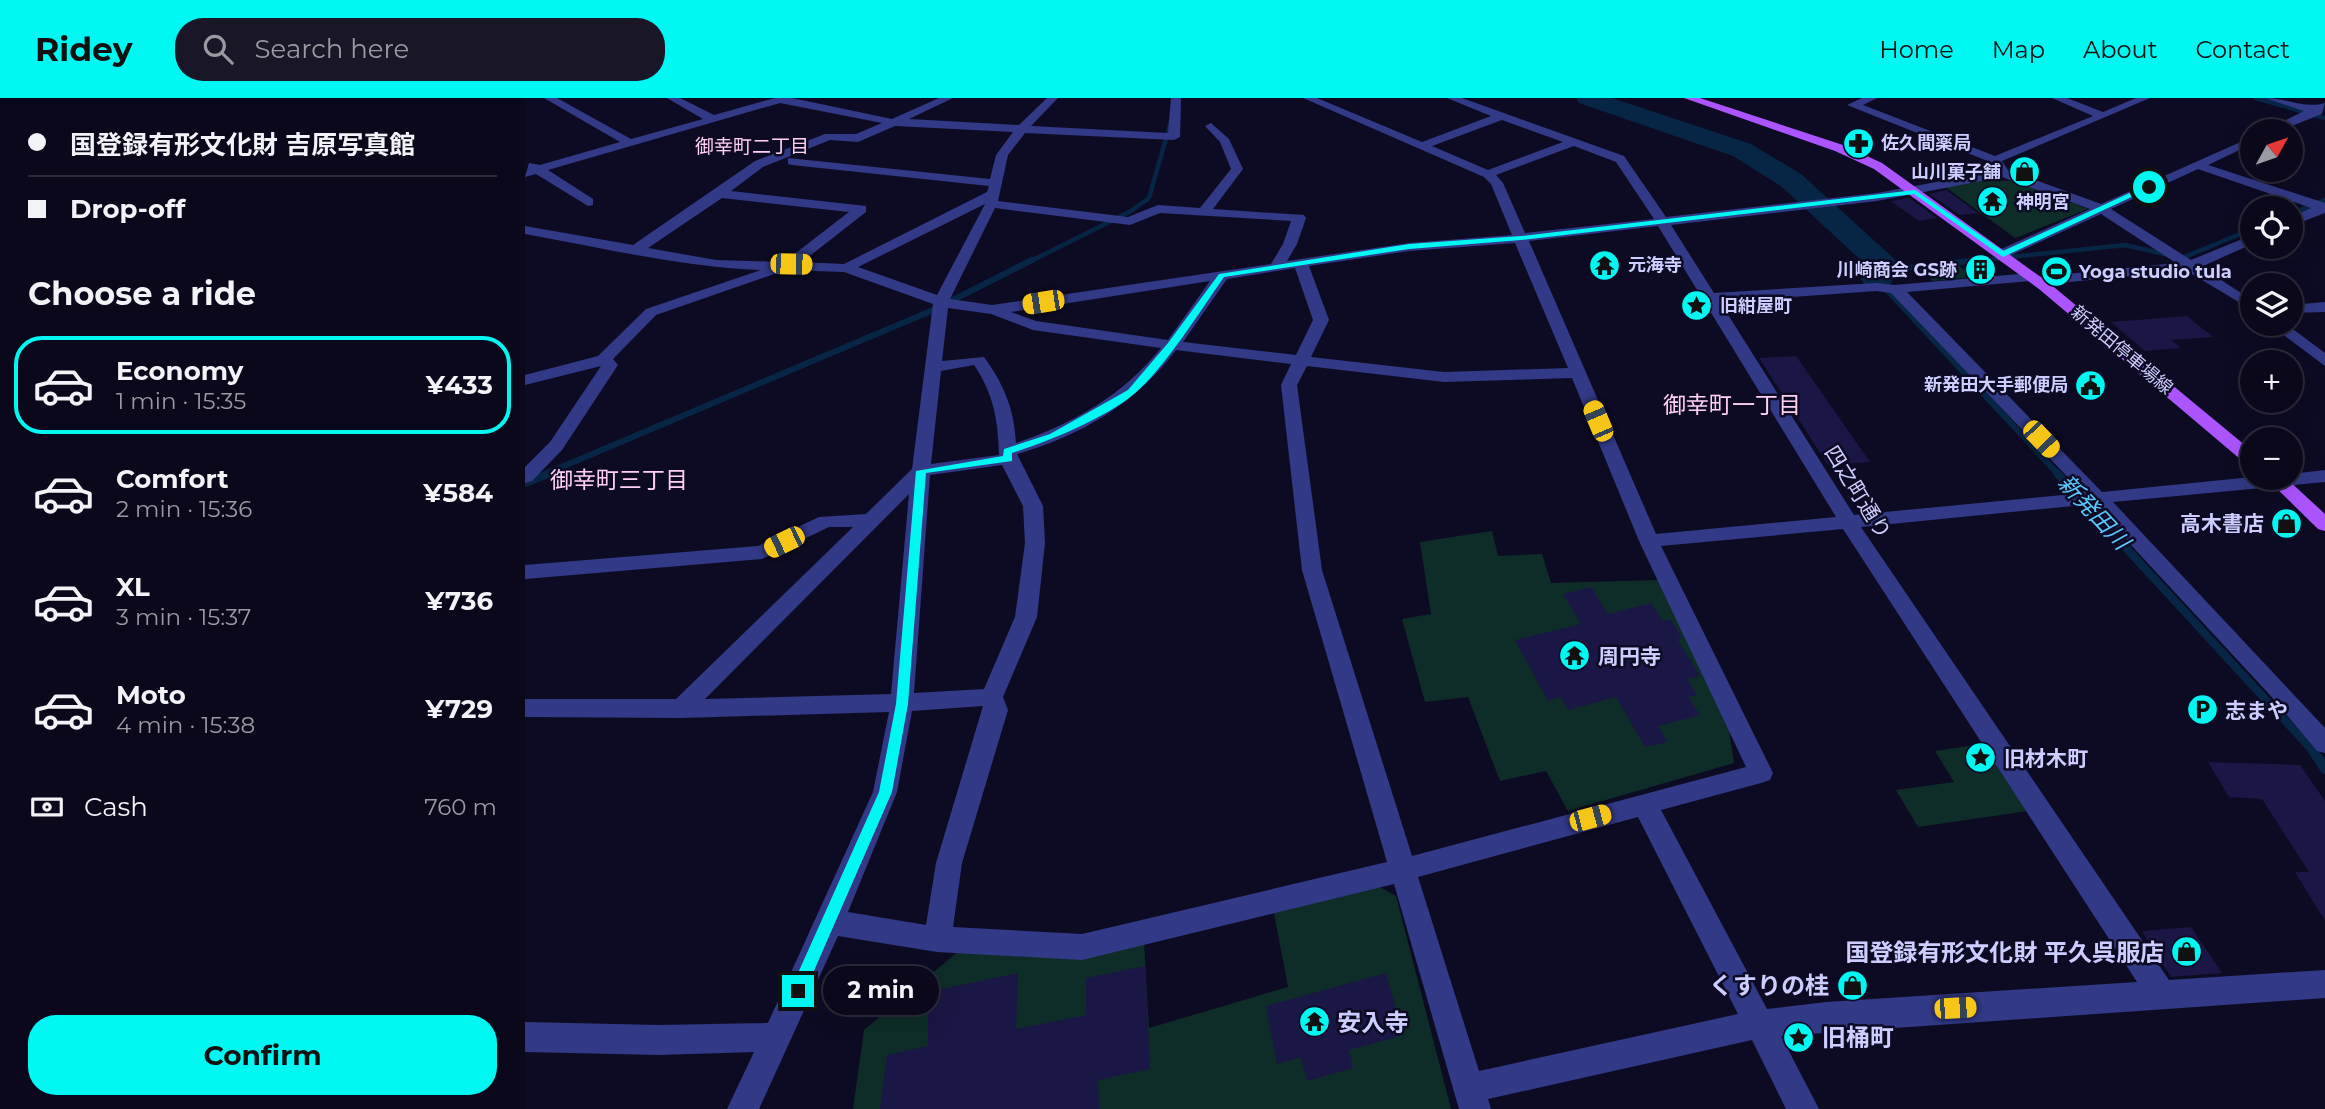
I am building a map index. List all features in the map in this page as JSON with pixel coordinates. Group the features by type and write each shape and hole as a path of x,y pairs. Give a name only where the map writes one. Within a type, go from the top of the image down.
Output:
{"main road":[{"name":"新発田停車場線","path":"1689,98 1839,148 1878,166 2003,254 2240,450"},
{"path":"2289,490 2325,525"}],"street":[{"path":"549,98 630,143"},
{"path":"672,98 712,119"},
{"path":"634,251 720,194 759,163 829,136 858,138 948,98"},
{"path":"743,1109 830,922 885,792 902,704 921,471 941,302 992,194 1002,155 1020,131 1052,98"},
{"path":"532,171 784,99 892,122 1020,131 1174,137 1176,98"},
{"path":"830,922 937,939 1082,947 1402,870 1761,773 1649,541 1497,183 1488,174 1308,98"},
{"name":"四之町通り","path":"1452,98 1620,159 1631,171 1849,523 2162,995"},
{"path":"1872,98 1853,105 1995,160 2003,173"},
{"path":"2057,98 2104,116"},
{"path":"1995,160 2145,98"},
{"path":"2270,98 2322,110"},
{"path":"2300,119 2322,110"},
{"path":"1422,146 1502,116"},
{"path":"1203,212 1237,169 1225,141 1211,126"},
{"path":"1488,174 1574,142"},
{"path":"2003,254 2240,145"},
{"path":"525,161 532,171 588,202"},
{"path":"792,161 992,194 1131,221 1158,209 1299,218 1290,244 1276,267"},
{"path":"2197,165 2324,208"},
{"path":"992,310 1409,247 1521,238 1915,192 2003,173 2102,209 2240,298"},
{"path":"525,380 604,359 651,312 791,264 861,209 720,194"},
{"path":"846,268 992,194"},
{"path":"2303,217 2324,208"},
{"path":"525,230 716,264 791,264 846,268 941,302 992,310 1033,325 1171,345 1444,377 1577,373"},
{"path":"1712,298 2034,279 2190,266 2240,244"},
{"path":"1301,264 1321,320 1289,385 1312,570 1472,1098 1760,1024 1826,1016 2325,984"},
{"path":"681,709 921,471 1008,455 1054,436 1131,392 1171,345 1222,275"},
{"path":"1885,288 2096,496 2277,688 2325,744"},
{"path":"2303,308 2325,307"},
{"path":"2293,336 2325,361"},
{"path":"525,477 556,446 610,365 604,359"},
{"path":"933,366 978,360 995,384 1006,416 1008,455 1033,506 1035,543 1026,617 992,697 996,710 949,863 937,939"},
{"path":"2303,477 2325,476"},
{"path":"1649,541 2240,482"},
{"path":"525,572 762,552 826,521 873,520"},
{"path":"525,708 681,709 902,704 992,697"},
{"path":"1644,803 1803,1109"},
{"path":"525,1037 659,1040 776,1037"}],"green space":[{"path":"1979,180 2014,181 2088,209 2015,238 1944,186"},
{"path":"1957,264 1973,277 1933,281 1918,268"},
{"path":"1492,531 1498,556 1542,554 1551,583 1660,580 1729,731 1734,763 1568,811 1546,771 1500,781 1468,697 1425,702 1402,619 1431,614 1420,542"},
{"path":"1982,744 2028,811 1918,827 1896,790 1954,782 1935,751"},
{"path":"1376,885 1396,896 1451,1109 853,1109 864,1030 971,941 1144,942 1149,1028 1288,987 1273,908"}],"building":[{"path":"1946,190 1978,213 1960,215 1929,194"},
{"path":"1909,198 1937,218 1919,221 1891,201"},
{"path":"2187,316 2213,337 2171,340 2181,348 2145,351 2111,322"},
{"path":"1796,356 1870,462 1828,465 1759,358"},
{"path":"1591,587 1608,614 1651,603 1663,621 1670,619 1682,638 1677,639 1700,676 1687,679 1697,695 1688,697 1700,715 1658,726 1667,742 1645,747 1616,697 1568,710 1561,697 1548,701 1515,640 1581,624 1563,594"},
{"path":"2208,762 2300,765 2325,801 2325,921 2295,872 2309,872 2262,799 2229,797"},
{"path":"2191,927 2222,973 2171,977 2142,931"},
{"path":"1145,966 1150,1069 1098,1080 1099,1109 880,1109 887,1055 928,1046 928,992 1018,973 1016,1029 1086,1015 1086,978"},
{"path":"1386,973 1403,1035 1349,1050 1353,1068 1307,1081 1301,1057 1277,1064 1266,1006"}],"waterway":[{"name":"新発田川","path":"1588,98 1742,150 1791,180 1885,265 1877,279"},
{"path":"2256,98 2325,118"},
{"path":"1029,262 1131,211 1149,198 1171,121"},
{"path":"2303,209 2325,200"},
{"path":"1962,262 2125,245 2182,258 2240,234"},
{"path":"545,474 931,311 1032,260"},
{"path":"1885,265 1905,268 1979,260"},
{"name":"新発田川","path":"1877,279 2058,474"},
{"path":"525,483 550,473"},
{"name":"新発田川","path":"2057,473 2313,751"},
{"name":"新発田川","path":"2312,749 2325,769"}],"place":[{"name":"佐久間薬局","path":"1858,143"},
{"name":"山川菓子舗","path":"2024,172"},
{"name":"神明宮","path":"1993,202"},
{"name":"元海寺","path":"1605,265"},
{"name":"川崎商会 GS跡","path":"1980,270"},
{"name":"Yoga studio tula","path":"2056,272"},
{"name":"旧紺屋町","path":"1697,306"},
{"name":"新発田大手郵便局","path":"2091,385"},
{"name":"高木書店","path":"2287,523"},
{"name":"周円寺","path":"1575,656"},
{"name":"志まや","path":"2202,710"},
{"name":"旧材木町","path":"1981,758"},
{"name":"国登録有形文化財 平久呉服店","path":"2187,952"},
{"name":"くすりの桂","path":"1852,985"},
{"name":"安入寺","path":"1314,1022"},
{"name":"旧桶町","path":"1799,1037"}],"district":[{"name":"御幸町二丁目","path":"752,146"},
{"name":"御幸町一丁目","path":"1732,405"},
{"name":"御幸町三丁目","path":"619,480"}],"route":[{"path":"798,991 885,792 902,704 921,471 1008,459 1007,451 1028,447 1054,436 1131,392 1171,345 1222,275 1409,247 1521,238 1915,192 2003,254 2149,187"}]}
